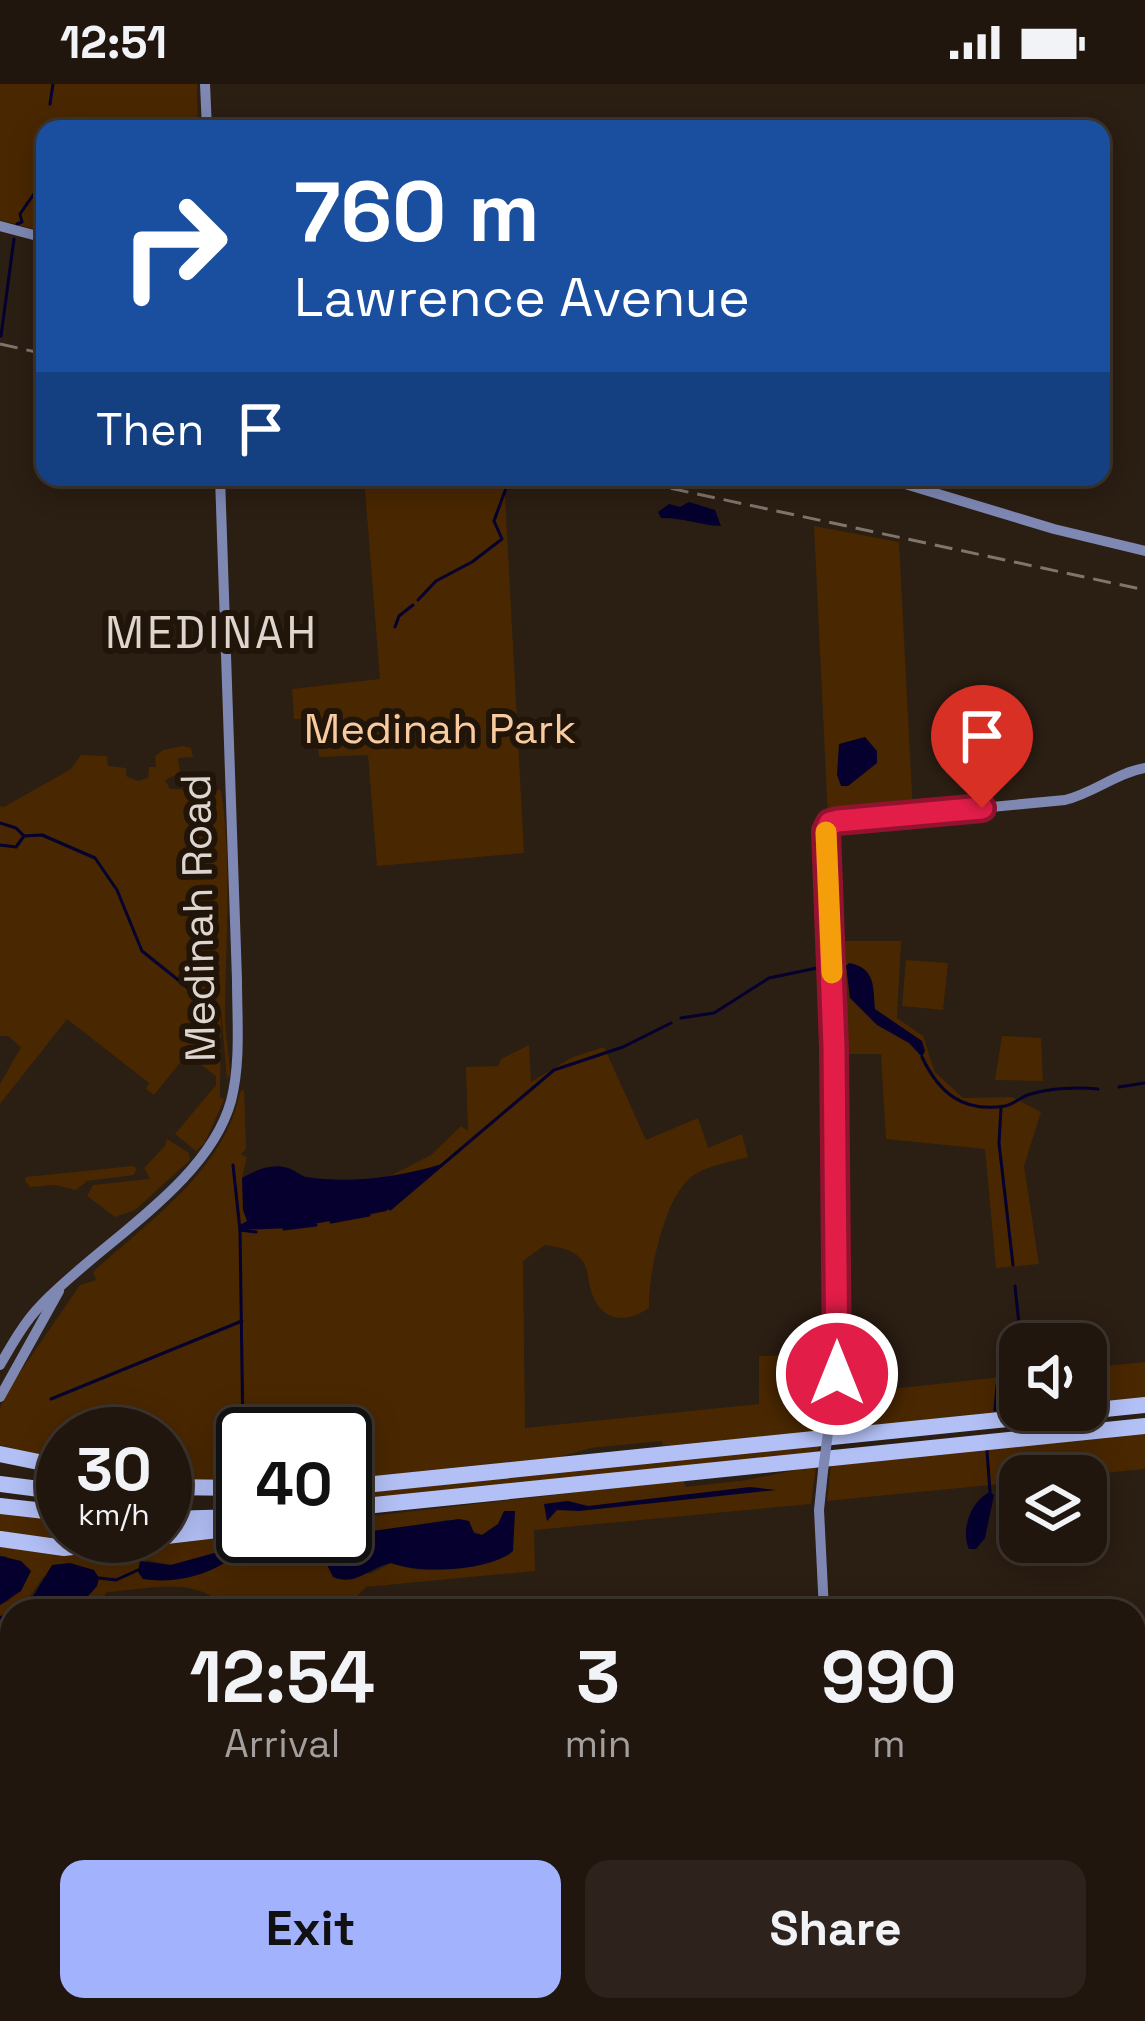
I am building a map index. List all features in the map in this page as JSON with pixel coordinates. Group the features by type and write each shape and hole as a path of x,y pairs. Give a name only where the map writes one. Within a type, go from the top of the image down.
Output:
{"highway":[{"path":"372,1484 1145,1405"},
{"path":"372,1506 1145,1426"},
{"path":"4,1453 36,1461"},
{"path":"0,1484 36,1489"},
{"path":"0,1505 36,1510"},
{"path":"0,1539 64,1548 216,1530"}],"main road":[{"path":"205,84 207,120"},
{"path":"0,226 36,236"},
{"name":"Medinah Road","path":"0,1365 42,1303 190,1171 218,1134 230,1102 238,1050 237,980 220,486"},
{"path":"912,486 1077,536 1145,550"},
{"path":"824,1599 820,1510 837,1374 834,1047 826,831 830,823 1065,800 1091,794 1121,775 1145,768"},
{"name":"Medinah Road","path":"0,1397 61,1288"}],"green space":[{"path":"0,84 197,84 198,120 36,120 36,230 0,220"},
{"name":"Medinah Park","path":"365,486 504,486 524,853 377,866 368,755 319,757 314,718 294,719 292,689 380,679"},
{"path":"814,526 899,542 913,813 828,818"},
{"path":"183,746 191,748 193,757 178,758 180,773 165,780 170,789 221,790 227,872 225,1015 230,1073 227,1080 221,1009 220,1097 224,1100 204,1144 196,1151 175,1134 216,1085 216,1076 187,1054 154,1095 146,1089 149,1083 67,1019 0,1104 0,1084 21,1047 8,1036 0,1036 0,806 71,769 81,755 107,756 108,766 126,768 126,776 138,781 148,778 149,767 156,767 155,756"},
{"path":"840,941 901,941 897,1018 923,1036 935,1072 963,1098 1012,1097 1041,1112 1024,1166 1039,1264 996,1268 985,1149 886,1139 881,1054 842,1054"},
{"path":"906,960 948,963 943,1010 902,1006"},
{"path":"1002,1036 1041,1038 1043,1081 995,1080"},
{"path":"529,1045 531,1082 573,1057 604,1047 646,1140 698,1118 708,1148 742,1134 748,1157 706,1169 684,1185 660,1236 649,1308 639,1314 621,1318 605,1313 594,1298 584,1262 569,1251 545,1245 523,1261 525,1428 759,1404 759,1356 831,1354 822,1431 591,1448 559,1457 372,1476 372,1407 216,1407 216,1483 192,1482 192,1407 36,1407 36,1454 0,1445 0,1408 9,1388 80,1285 96,1280 93,1272 202,1170 232,1120 240,1092 244,1089 246,1149 241,1154 247,1157 242,1178 358,1218 386,1211 439,1166 390,1176 431,1155 461,1126 468,1131 466,1067 498,1066 501,1059"},
{"path":"167,1139 189,1153 190,1160 135,1210 115,1217 87,1196 93,1185 150,1179 144,1168"},
{"path":"137,1168 134,1175 87,1181 76,1190 30,1187 25,1181 26,1177"},
{"path":"1145,1362 1145,1397 1107,1402 1107,1366"},
{"path":"999,1377 999,1411 837,1430 844,1394"},
{"path":"1145,1432 1145,1469 1107,1473 1107,1455 999,1455 999,1484 827,1501 831,1464"},
{"path":"819,1445 818,1452 372,1498 372,1492"},
{"path":"816,1466 811,1504 534,1530 535,1571 366,1587 354,1599 217,1599 173,1586 107,1592 103,1599 64,1599 44,1576 28,1599 10,1599 7,1556 0,1556 0,1543 36,1541 36,1563 146,1563 143,1579 155,1580 176,1579 225,1563 331,1563 370,1574 391,1563 435,1570 508,1556 513,1551 513,1521 482,1535 447,1520 372,1533 372,1516 684,1480 686,1487"},
{"path":"0,1512 36,1517 36,1540 0,1535"},
{"path":"216,1532 216,1552 192,1559 192,1534"}],"shaded area":[{"path":"689,502 715,510 721,526 661,518 658,512 669,504 680,507"},
{"path":"865,737 877,751 877,763 848,786 841,786 839,744"},
{"path":"849,963 869,974 875,1009 922,1041 922,1057 909,1043 877,1025 850,998"},
{"path":"442,1164 386,1211 291,1228 240,1230 247,1221 242,1178 264,1168 282,1167 306,1177 357,1179"},
{"path":"750,1487 776,1490 557,1510 547,1521 544,1504 568,1501 588,1506"},
{"path":"990,1492 994,1495 985,1538 976,1549 969,1549 969,1517"},
{"path":"504,1511 515,1511 513,1551 488,1563 436,1570 391,1563 349,1580 333,1577 328,1567 329,1563 372,1563 372,1531 459,1519 469,1521 474,1533 482,1535 498,1524"},
{"path":"216,1553 216,1563 223,1563 180,1579 143,1579 138,1572 140,1563 171,1565 192,1563"},
{"path":"0,1556 21,1561 31,1571 21,1591 0,1599"},
{"path":"70,1563 94,1570 99,1578 86,1599 31,1599 52,1565"}],"waterway":[{"path":"50,104 53,84"},
{"path":"17,224 36,191"},
{"path":"1,336 14,239"},
{"path":"418,600 436,581 502,539 494,521 507,486"},
{"path":"395,627 399,616 413,605"},
{"path":"0,823 24,836 42,835 95,858 117,890 142,951 217,1011"},
{"path":"0,845 16,847 24,836"},
{"path":"681,1018 714,1013 769,978 822,967"},
{"path":"390,1209 554,1070 623,1047 671,1023"},
{"path":"922,1057 945,1090 977,1106 1005,1106 1047,1090 1098,1089"},
{"path":"1119,1087 1145,1083"},
{"path":"1001,1108 999,1143 1013,1265"},
{"path":"233,1165 240,1230 243,1407"},
{"path":"331,1222 369,1215"},
{"path":"284,1229 316,1225"},
{"path":"240,1230 256,1232"},
{"path":"995,1410 997,1385 1020,1333 1015,1286"},
{"path":"51,1399 242,1321"},
{"path":"987,1451 990,1492"},
{"path":"99,1578 116,1580 138,1570"}],"railway":[{"path":"0,344 36,352"},
{"path":"660,486 1145,590"}],"slow traffic":[{"path":"826,832 832,973"}],"district":[{"name":"MEDINAH","path":"212,632"}],"route":[{"path":"837,1374 834,1047 826,831 838,821 982,808"}]}
